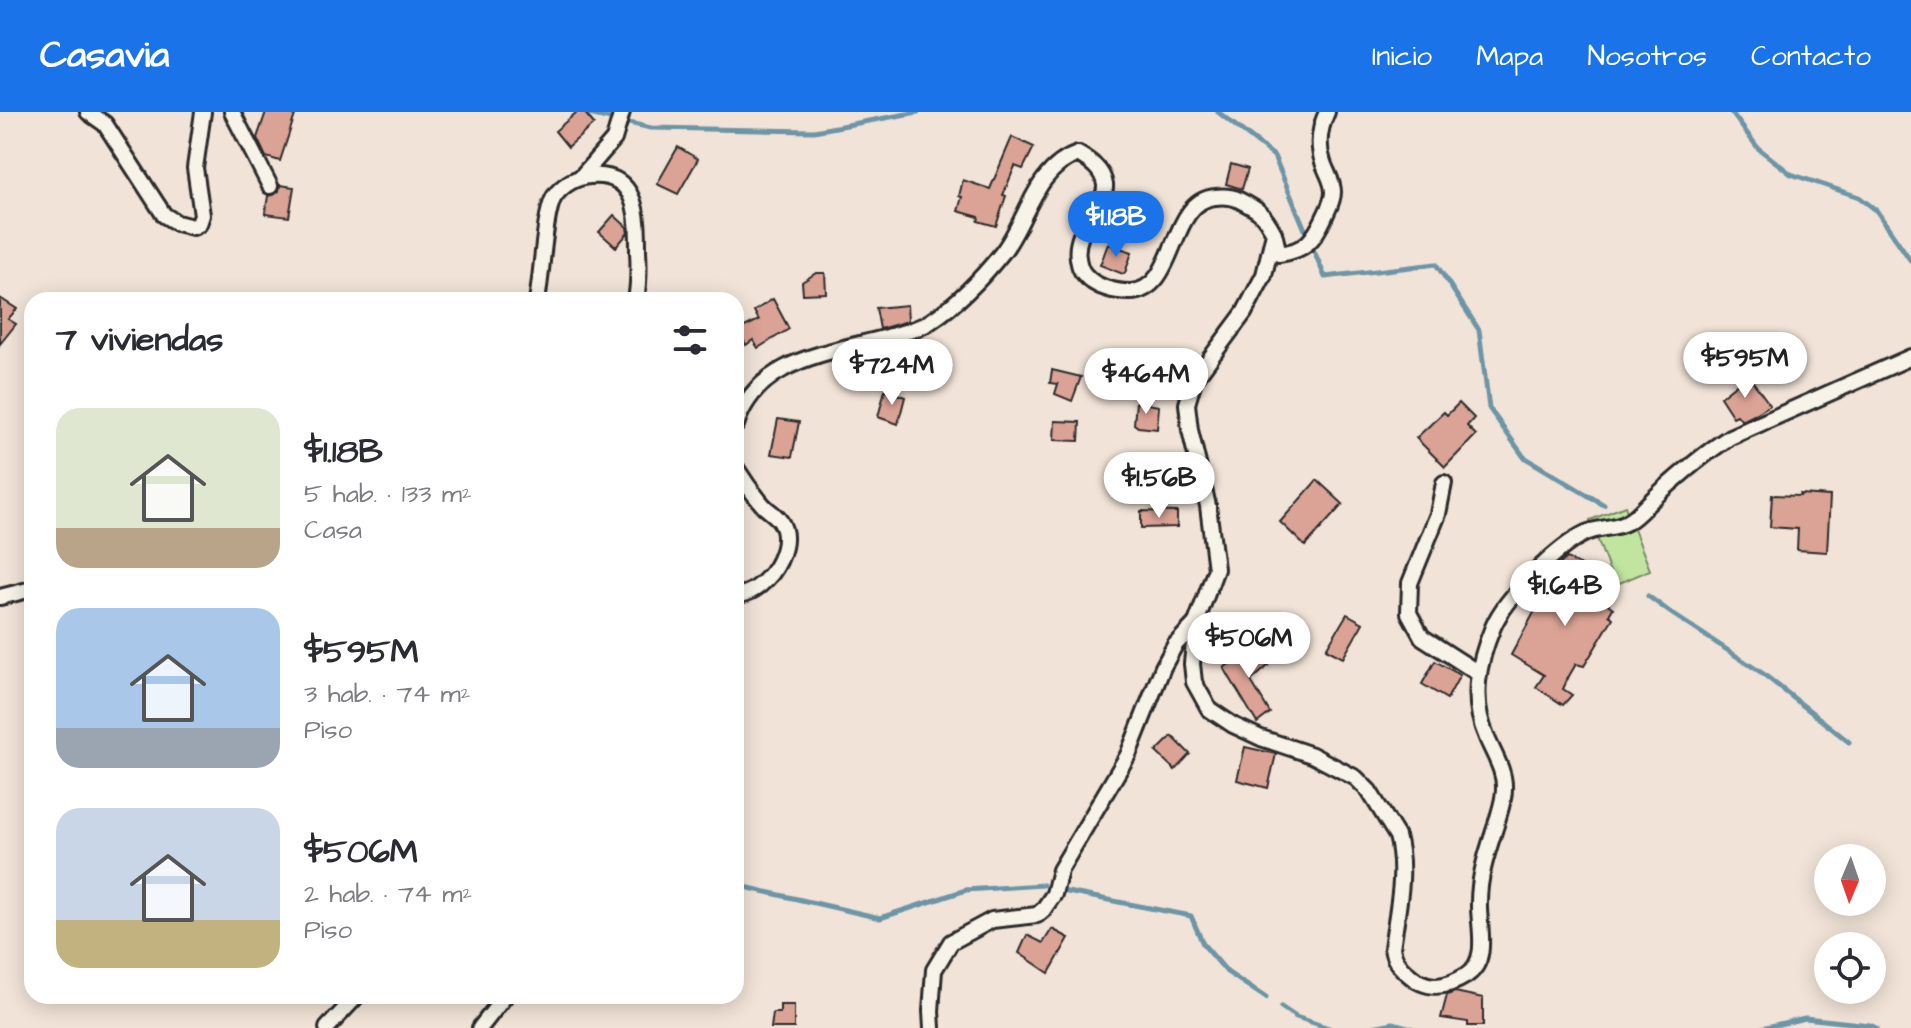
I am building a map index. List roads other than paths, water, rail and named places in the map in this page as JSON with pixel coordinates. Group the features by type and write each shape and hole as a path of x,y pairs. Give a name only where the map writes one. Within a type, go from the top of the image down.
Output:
{"street":[{"path":"88,112 105,124 164,215 177,223 193,227 199,224 202,215 195,168 203,112"},
{"path":"232,112 270,186"},
{"path":"744,405 762,382 794,362 860,346 930,322 970,289 1004,251 1034,195 1053,168 1078,154 1097,166 1105,183 1100,203 1079,239 1077,252 1081,270 1095,284 1132,292 1153,281 1166,262 1187,214 1199,202 1212,197 1232,197 1253,207 1265,216 1274,233 1279,254 1291,253 1311,242 1331,203 1331,179 1322,159 1320,138 1327,112"},
{"path":"581,177 614,139 622,114"},
{"path":"539,292 552,199 564,185 581,177 600,175 616,180 631,194 638,217 637,292"},
{"path":"1274,233 1264,275 1244,313 1194,380 1187,404 1208,506 1216,569 1196,623 1192,664 1194,682 1209,709 1233,725 1312,755 1356,778 1369,791 1397,836 1402,882 1392,948 1394,957 1397,964 1422,985 1438,986 1457,981 1475,970 1481,957 1478,901 1484,865 1505,787 1502,771 1485,734 1477,698 1478,673 1494,624 1517,592 1553,555 1587,532 1627,523 1706,453 1730,437 1911,357"},
{"path":"744,481 778,518 785,535 781,560 764,583 744,594"},
{"path":"1444,483 1438,514 1410,583 1409,613 1422,637 1478,673"},
{"path":"0,597 24,591"},
{"path":"932,1028 934,970 951,942 992,920 1037,915 1043,910 1054,894 1060,870 1128,755 1163,667 1175,645 1196,623"},
{"path":"327,1028 350,1004"},
{"path":"480,1028 499,1004"}],"waterway":[{"path":"580,112 651,128 814,131 918,112"},
{"path":"1218,112 1274,156 1325,277 1436,264 1479,330 1489,408 1524,457 1604,505"},
{"path":"1731,112 1758,148 1791,174 1859,197 1876,210 1911,261"},
{"path":"1648,596 1762,673 1849,742"},
{"path":"744,887 880,918 966,890 1043,885"},
{"path":"1062,891 1191,916 1203,944 1227,972 1266,998"},
{"path":"1281,1007 1296,1017 1329,1028"},
{"path":"1762,1028 1805,1018 1876,1028"},
{"path":"1368,1028 1393,1023 1411,1028"}]}
